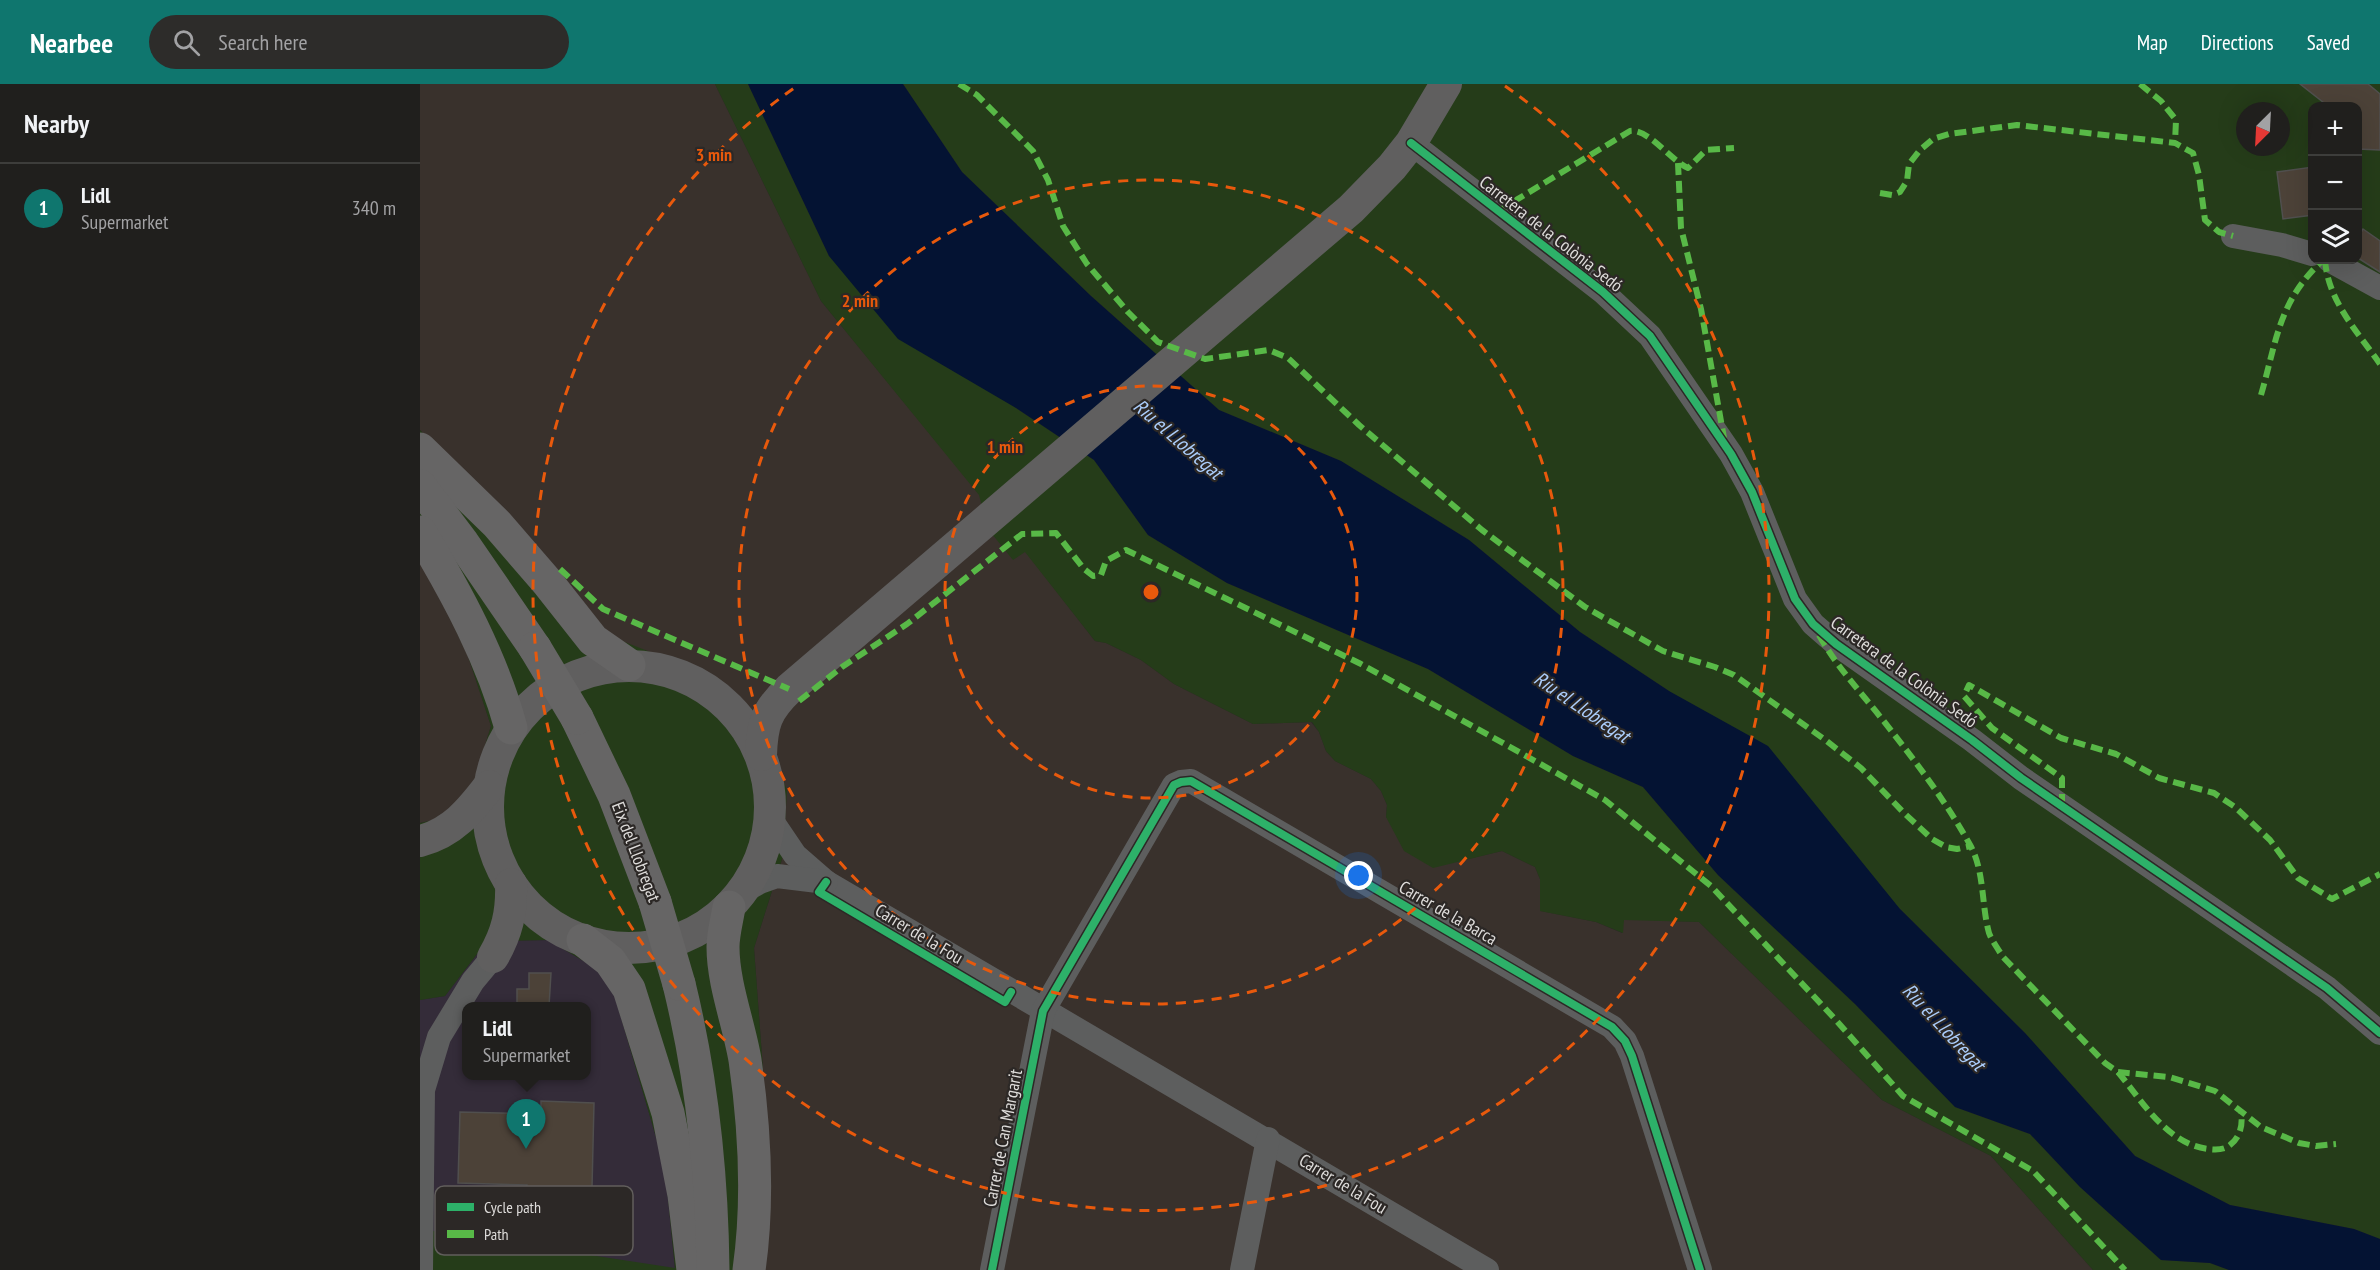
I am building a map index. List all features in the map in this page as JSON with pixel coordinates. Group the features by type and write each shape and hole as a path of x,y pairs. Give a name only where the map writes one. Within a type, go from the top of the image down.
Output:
{"highway":[{"path":"420,449 497,524 593,640 629,665"},
{"name":"Eix del Llobregat","path":"420,486 463,543 535,648 577,718 614,795 655,902 689,1024 701,1096 712,1204 713,1270"},
{"path":"420,532 442,568 484,651 501,692 511,728"},
{"path":"736,900 723,946 724,963 743,1051 755,1147 753,1242 749,1270"},
{"path":"571,934 610,961 629,989 668,1113 684,1196 693,1270"}],"main road":[{"path":"760,754 763,726 768,713 789,689 1351,209 1392,167 1411,143 1446,84"},
{"path":"629,665 669,671 706,688 722,701 744,726 760,754 767,775 770,818 764,850 751,879 736,900 705,926 676,940 645,947 613,947 571,934 527,934 508,944 493,957 504,940 510,919 504,872 491,836 489,786 497,756 511,728 537,699 562,682 590,671 629,665"},
{"path":"722,701 752,701 789,689"},
{"path":"428,839 468,813 489,786"},
{"path":"428,839 472,846 504,872 525,902 571,934"}],"street":[{"name":"Carretera de la Colònia Sedó","path":"1411,143 1603,292 1650,336 1736,464 1752,492 1796,599 1813,624 1836,644 1972,740 2021,778 2327,988 2380,1033"},
{"path":"2233,236 2308,253"},
{"path":"2336,264 2380,288"},
{"name":"Carrer de la Barca","path":"1043,1011 1174,785 1191,781 1612,1027 1625,1041 1632,1056 1700,1270"},
{"name":"Carrer de la Fou","path":"770,818 795,855 826,882 1043,1011 1268,1139 1487,1270"},
{"name":"Carrer de la Fou","path":"736,900 760,882 777,876 826,882"},
{"path":"421,1270 423,1090 439,1037 473,981 493,957"},
{"name":"Carrer de Can Margarit","path":"992,1270 1043,1011"},
{"path":"1242,1270 1268,1139"}],"shaded area":[{"path":"420,84 715,84 821,301 980,495 988,530 1025,551 1095,641 1106,643 1141,660 1174,684 1253,724 1311,722 1319,732 1326,751 1335,761 1371,779 1381,791 1387,805 1386,817 1433,867 1502,851 1535,867 1540,879 1541,911 1596,922 1622,933 1623,919 1699,922 1882,1100 1991,1156 2093,1270 759,1270 763,1070 754,948 783,856 599,632 467,480 420,430"},
{"path":"420,561 433,582 468,656 491,726 472,788 439,819 420,823"},
{"path":"548,940 609,976 665,1168 675,1269 586,1255 633,1255 633,1186 435,1186 435,1231 420,1229 420,1000 445,996 487,941"}],"green space":[{"path":"715,84 748,84 829,256 1016,408 1094,460 1148,535 1227,583 1428,669 1573,756 1643,787 1718,875 1855,1004 1955,1107 2030,1134 2080,1187 2161,1260 2210,1263 2229,1270 2093,1270 1991,1156 1882,1100 1699,922 1624,920 1623,933 1596,922 1540,911 1540,879 1535,867 1502,851 1433,868 1404,851 1386,817 1387,805 1381,791 1371,779 1335,761 1326,751 1319,732 1312,722 1253,724 1174,684 1141,660 1106,643 1095,641 1025,552 1013,560 988,529 979,495 821,301"},
{"path":"903,84 2380,84 2380,1239 2354,1229 2230,1205 2135,1156 2025,1033 1900,909 1669,691 1580,632 1469,540 1341,461 1219,410 1091,296 962,172"},
{"path":"420,430 467,480 599,632 717,678 757,715 787,790 783,856 754,948 763,1070 759,1270 420,1270 420,1229 435,1231 435,1255 590,1255 675,1268 665,1168 609,976 548,940 487,941 445,996 420,1000 420,823 439,819 472,788 491,726 468,656 433,582 420,561"}],"water":[{"name":"Riu el Llobregat","path":"748,84 903,84 962,172 1091,296 1219,410 1341,461 1469,540 1580,632 1669,691 1768,746 1900,909 2025,1033 2135,1156 2230,1205 2354,1229 2380,1239 2380,1270 2229,1270 2210,1263 2161,1260 2080,1187 2030,1134 1955,1107 1855,1004 1718,875 1643,787 1573,756 1428,669 1227,583 1148,535 1094,460 1016,408 898,339 829,256"}],"building":[{"path":"2300,84 2368,84 2380,94 2380,150 2362,149 2362,102 2323,102"},
{"path":"2308,168 2308,216 2283,219 2277,172"},
{"path":"2363,229 2380,241 2380,272 2362,261"},
{"path":"529,973 551,973 549,1002 517,1002 517,989 529,989"},
{"path":"541,1101 594,1103 592,1186 458,1183 460,1112 541,1114"}],"marked path":[{"path":"959,84 977,95 1033,151 1048,180 1063,226 1087,264 1128,312 1158,342 1205,359 1269,350 1288,358 1359,425 1482,530 1585,607 1663,651 1734,675 1861,768 1932,839 1946,847 1957,849 1971,846"},
{"path":"2140,84 2161,101 2176,120 2175,143"},
{"path":"1880,193 1892,195 1900,192 1907,181 1909,164 1920,150 1933,139 1949,134 2017,125 2175,143 2193,153 2199,175 2205,220 2219,232 2233,236"},
{"path":"1498,211 1630,131 1637,131 1652,139 1688,168 1706,150 1734,148"},
{"path":"1678,163 1681,228 1701,309 1724,438"},
{"path":"2261,395 2276,339 2288,307 2297,291 2319,264"},
{"path":"2326,264 2332,289 2345,315 2380,364"},
{"path":"799,701 842,667 907,624 1022,534 1056,533 1084,569 1093,576 1101,575 1106,561 1126,550 1361,664 1605,800 1711,886 1903,1096 2033,1171 2125,1270"},
{"path":"560,569 603,609 789,689"},
{"path":"1819,635 1841,668 1928,780 1969,843 1978,864 1989,933 2003,957 2105,1063 2118,1072 2169,1077 2215,1091 2261,1127 2299,1143 2316,1146 2336,1144"},
{"path":"2062,806 2062,778 1992,728 1964,696 1969,685 2061,738 2116,754 2159,778 2214,793 2235,807 2270,840 2298,878 2332,899 2380,874"},
{"path":"2118,1072 2157,1120 2180,1139 2193,1145 2208,1149 2225,1148 2230,1145 2237,1138 2240,1130 2241,1111"}],"cycle path":[{"path":"1411,143 1603,292 1650,336 1731,454 1752,492 1795,599 1813,624 1836,644 1972,740 2021,778 2327,988 2380,1033"},
{"path":"992,1270 1043,1011 1174,785 1191,781 1612,1027 1625,1041 1632,1056 1700,1270"},
{"path":"826,882 819,892 1005,1002 1011,992"}],"place":[{"name":"Lidl","path":"526,1149"}]}
